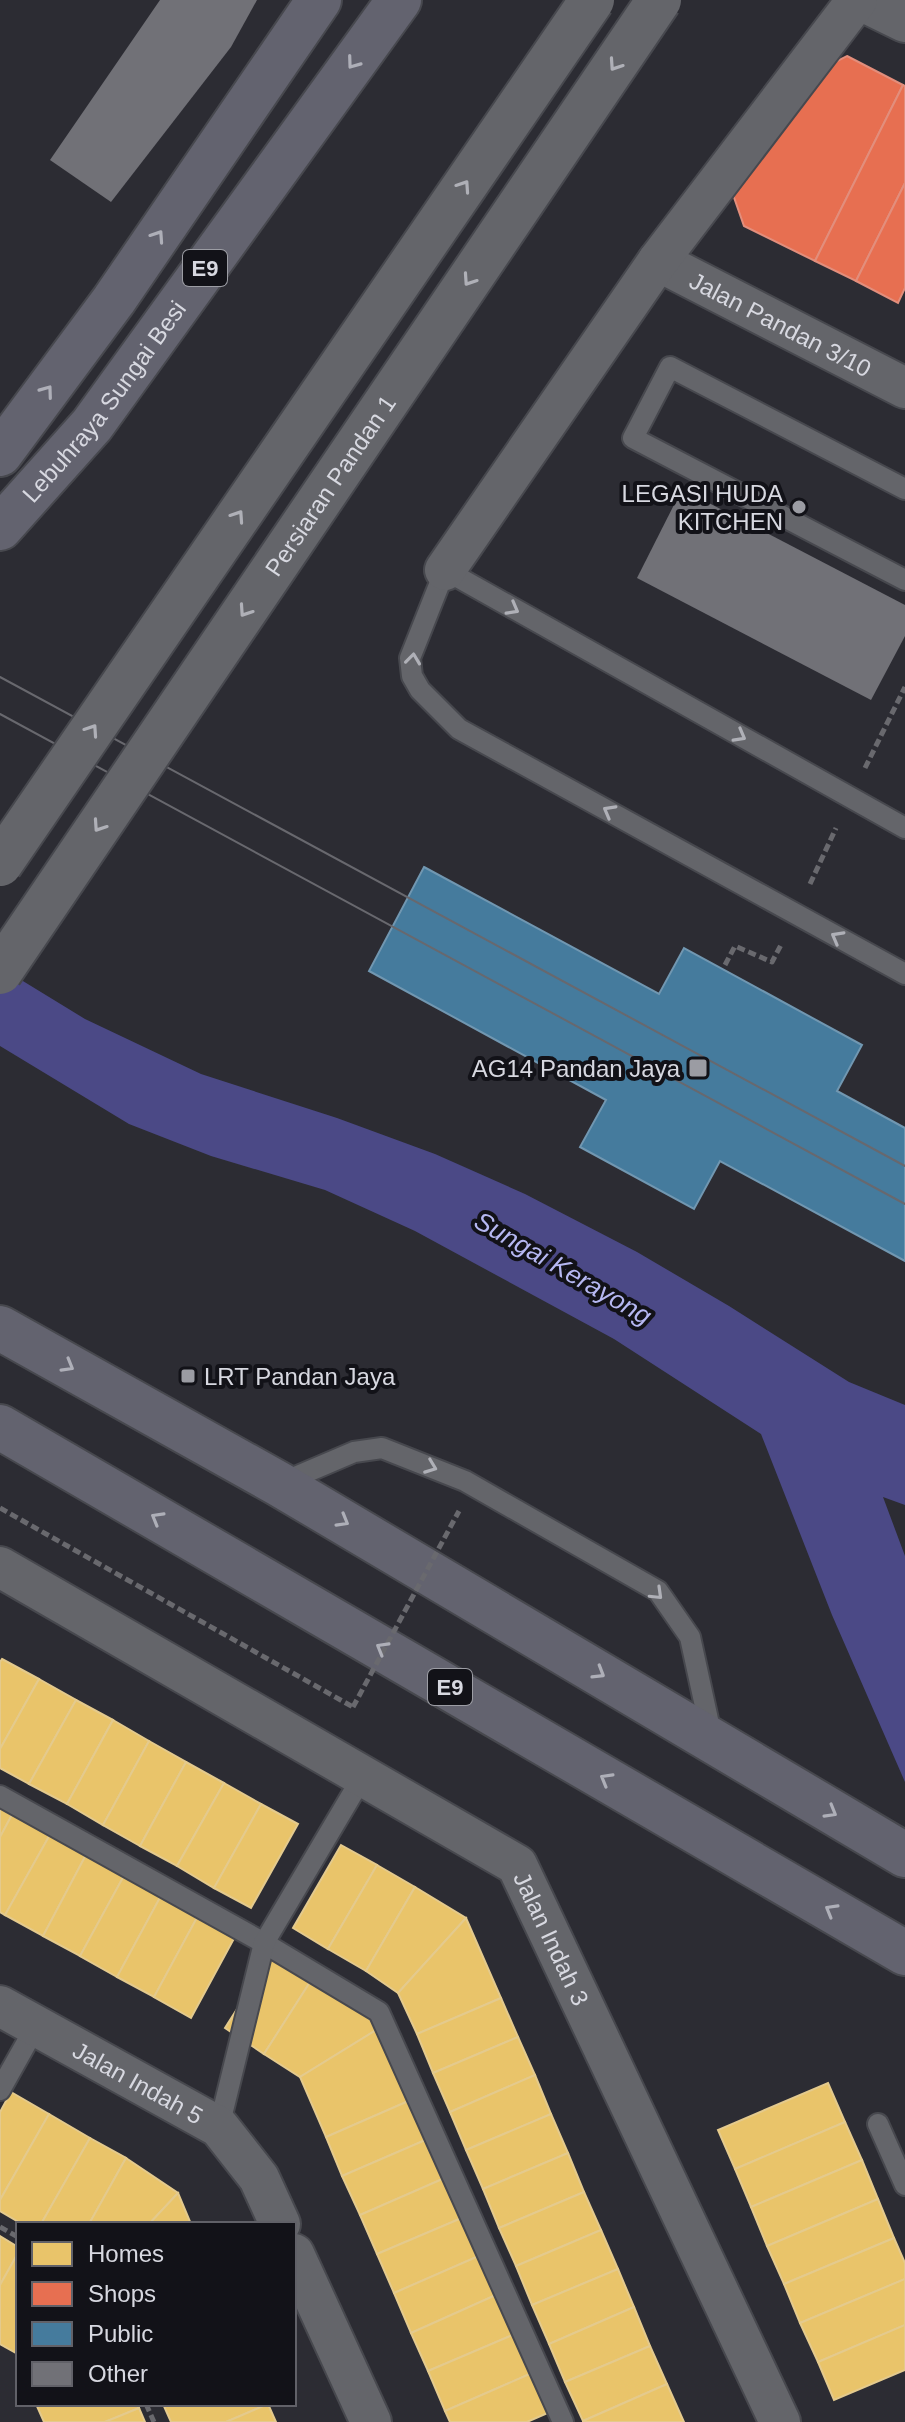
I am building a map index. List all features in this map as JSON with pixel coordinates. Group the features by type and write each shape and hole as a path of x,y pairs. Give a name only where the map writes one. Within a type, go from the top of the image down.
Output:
{"highway":[{"name":"Lebuhraya Sungai Besi","path":"0,454 114,300 319,0"},
{"name":"Lebuhraya Sungai Besi","path":"0,528 92,425 399,0"},
{"path":"0,1328 279,1484 905,1855"},
{"name":"E9","path":"0,1427 902,1952"}],"street":[{"path":"0,864 592,0"},
{"name":"Persiaran Pandan 1","path":"0,972 659,0"},
{"path":"445,570 658,261 859,0 905,22"},
{"name":"Jalan Pandan 3/10","path":"658,261 905,388"},
{"name":"Jalan Indah 3","path":"0,1567 517,1865 780,2422"},
{"name":"Jalan Indah 5","path":"0,2006 219,2127 259,2178 279,2222"},
{"path":"296,2258 371,2422"}],"lane":[{"path":"905,489 670,367 633,438 905,580"},
{"path":"905,828 445,570 410,658 412,676 420,690 459,729 905,974"},
{"path":"279,1484 354,1452 382,1448 465,1481 658,1591 690,1637 714,1743"},
{"path":"219,2127 264,1943 363,1776"},
{"path":"0,1796 264,1943 379,2012 563,2422"},
{"path":"0,2090 36,2026"},
{"path":"878,2124 905,2185"}],"path":[{"path":"725,965 735,946 772,962 905,687"},
{"path":"0,1508 353,1707 459,1511"}],"water":[{"name":"Sungai Kerayong","path":"0,967 85,1019 201,1074 435,1154 525,1194 637,1252 849,1382 905,1405 905,1505 883,1497 905,1556 905,1782 832,1615 761,1434 614,1339 415,1231 325,1190 211,1156 129,1124 0,1046"}],"building: Homes":[{"path":"2,1659 39,1679 0,1749 0,1662"},
{"path":"39,1679 76,1700 29,1784 0,1768 0,1749"},
{"path":"76,1700 113,1720 67,1804 29,1784"},
{"path":"113,1720 149,1741 103,1825 67,1804"},
{"path":"149,1741 186,1762 140,1846 103,1825"},
{"path":"186,1762 224,1783 177,1866 140,1846"},
{"path":"224,1783 261,1804 214,1888 177,1866"},
{"path":"0,1803 14,1811 0,1837"},
{"path":"261,1804 298,1824 251,1908 214,1888"},
{"path":"14,1811 52,1831 5,1915 0,1912 0,1837"},
{"path":"52,1831 88,1851 43,1936 5,1915"},
{"path":"341,1845 377,1865 328,1949 293,1928"},
{"path":"88,1851 126,1872 80,1956 43,1936"},
{"path":"377,1865 415,1887 366,1971 328,1949"},
{"path":"126,1872 163,1892 117,1977 80,1956"},
{"path":"415,1887 466,1918 398,1993 366,1971"},
{"path":"163,1892 200,1912 154,1997 117,1977"},
{"path":"200,1912 237,1933 191,2018 154,1997"},
{"path":"466,1918 501,1998 417,2034 398,1993"},
{"path":"272,1954 312,1979 264,2054 225,2028"},
{"path":"312,1979 381,2027 300,2077 264,2054"},
{"path":"501,1998 518,2037 433,2073 417,2034"},
{"path":"381,2027 413,2099 326,2137 300,2077"},
{"path":"518,2037 535,2075 450,2112 433,2073"},
{"path":"535,2075 551,2114 466,2150 450,2112"},
{"path":"828,2083 845,2122 735,2169 718,2130"},
{"path":"11,2092 49,2114 0,2200 0,2112"},
{"path":"413,2099 430,2138 342,2176 326,2137"},
{"path":"49,2114 90,2138 42,2222 19,2222 0,2211 0,2200"},
{"path":"551,2114 568,2153 483,2189 466,2150"},
{"path":"845,2122 862,2160 751,2207 735,2169"},
{"path":"90,2138 126,2158 90,2222 42,2222"},
{"path":"430,2138 447,2177 360,2215 342,2176"},
{"path":"568,2153 584,2192 499,2228 483,2189"},
{"path":"126,2158 178,2193 151,2222 90,2222"},
{"path":"862,2160 878,2199 767,2246 751,2207"},
{"path":"447,2177 464,2217 377,2254 360,2215"},
{"path":"584,2192 601,2230 516,2266 499,2228"},
{"path":"178,2193 190,2222 151,2222"},
{"path":"878,2199 894,2238 784,2284 767,2246"},
{"path":"464,2217 481,2255 394,2293 377,2254"},
{"path":"601,2230 618,2269 532,2305 516,2266"},
{"path":"0,2236 16,2246 16,2257 0,2285"},
{"path":"894,2238 905,2263 905,2279 800,2323 784,2284"},
{"path":"481,2255 498,2294 411,2333 394,2293"},
{"path":"16,2257 16,2353 0,2344 0,2285"},
{"path":"618,2269 634,2307 549,2344 532,2305"},
{"path":"905,2279 905,2325 818,2362 800,2323"},
{"path":"498,2294 515,2334 428,2371 411,2333"},
{"path":"634,2307 650,2346 565,2382 549,2344"},
{"path":"905,2325 905,2370 834,2400 818,2362"},
{"path":"515,2334 532,2373 445,2411 428,2371"},
{"path":"650,2346 667,2384 583,2421 565,2382"},
{"path":"532,2373 550,2412 527,2422 450,2422 445,2411"},
{"path":"667,2384 684,2422 583,2422 583,2421"},
{"path":"37,2406 139,2408 105,2422 44,2422"},
{"path":"164,2406 263,2406 226,2422 171,2422"},
{"path":"269,2406 276,2422 226,2422"},
{"path":"139,2408 145,2422 105,2422"}],"building: Shops":[{"path":"847,56 903,85 815,261 744,226 730,186 817,71"},
{"path":"903,85 905,183 856,281 815,261"},
{"path":"905,183 905,288 898,303 856,281"}],"building: Public":[{"name":"AG14 Pandan Jaya","path":"424,867 659,994 684,948 862,1045 837,1091 905,1128 905,1261 720,1161 694,1209 580,1147 606,1100 369,971"}],"building: Other":[{"path":"160,0 257,0 231,47 111,202 50,160"},
{"path":"682,489 905,605 905,636 871,700 637,578"}],"tram line":[{"path":"0,677 905,1166"},
{"path":"0,714 905,1204"}],"place":[{"name":"LEGASI HUDA KITCHEN","path":"799,507"},
{"name":"AG14 Pandan Jaya","path":"698,1068"},
{"name":"LRT Pandan Jaya","path":"188,1376"}]}
